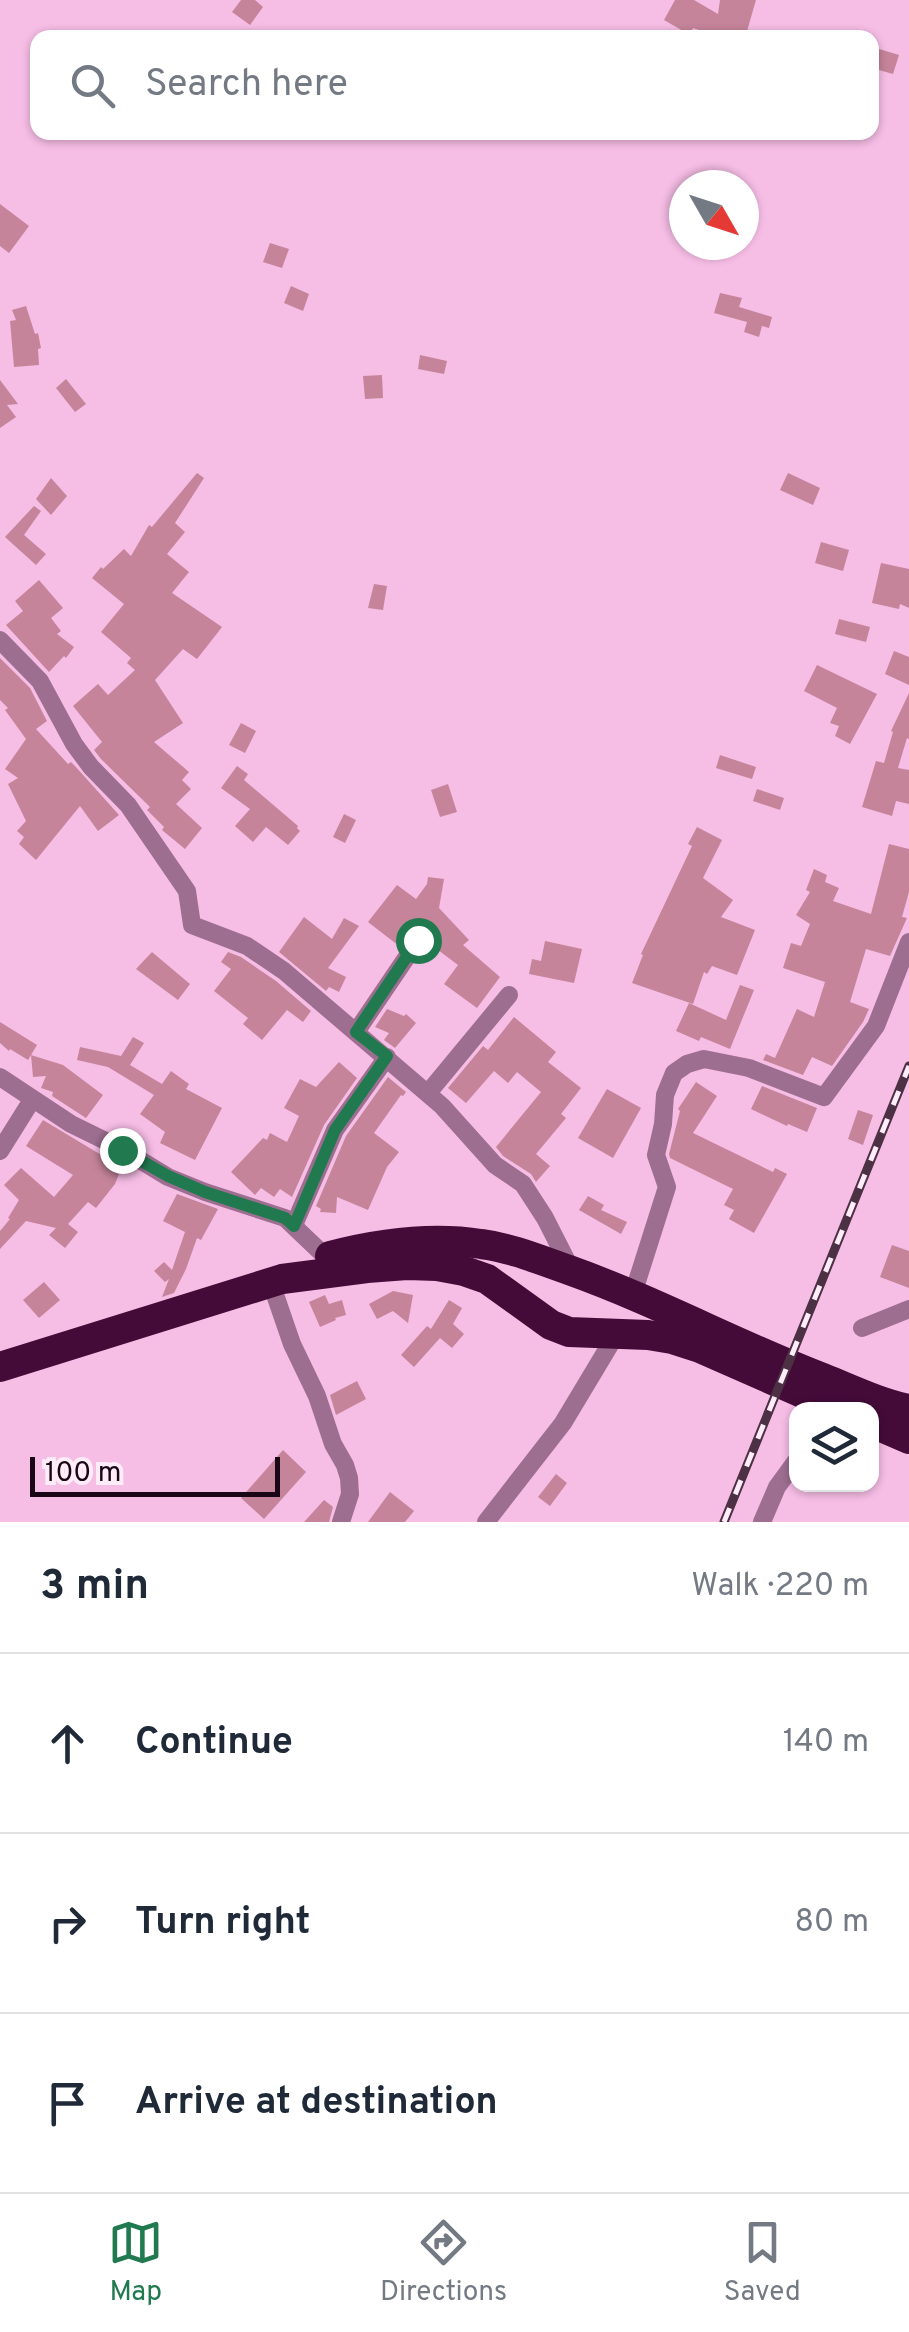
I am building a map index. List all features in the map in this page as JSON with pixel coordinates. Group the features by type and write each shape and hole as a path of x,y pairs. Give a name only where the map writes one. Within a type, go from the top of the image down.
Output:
{"highway":[{"path":"0,1368 277,1281 326,1257 396,1242 438,1240 519,1252 572,1271 788,1364 909,1409"},
{"path":"277,1281 407,1265 464,1270 487,1279 551,1325 568,1332 648,1334 700,1348 823,1402"},
{"path":"879,1426 909,1440"}],"street":[{"path":"0,640 40,681 74,744 128,806 186,890 192,925 246,946 284,970 428,1093 495,1165 523,1184 572,1271"},
{"path":"356,1032 418,940"},
{"path":"633,1294 666,1187 656,1155 665,1095 674,1074 687,1064 704,1059 749,1068 824,1097 876,1026 909,942"},
{"path":"428,1093 509,995"},
{"path":"294,1226 335,1130 387,1056"},
{"path":"0,1077 71,1124 168,1176 285,1218 326,1257"},
{"path":"0,1151 32,1100"},
{"path":"277,1281 292,1344 350,1478 350,1494 341,1522"},
{"path":"862,1328 909,1309"},
{"path":"486,1522 563,1422 617,1332"},
{"path":"762,1522 789,1470"}],"building":[{"path":"241,0 255,0 263,7 250,25 232,12"},
{"path":"675,0 694,0 718,14 720,0 756,0 747,30 681,30 664,20"},
{"path":"879,49 899,55 893,74 879,70"},
{"path":"0,204 29,226 9,253 0,246"},
{"path":"270,243 289,249 282,268 263,262"},
{"path":"291,286 309,294 303,311 284,303"},
{"path":"720,293 742,298 739,307 772,317 769,328 762,326 759,337 744,332 747,322 714,313"},
{"path":"26,306 35,334 38,333 39,365 14,367 10,321 16,320 12,310"},
{"path":"420,355 447,361 444,374 418,369"},
{"path":"382,375 383,398 365,399 363,376"},
{"path":"66,379 86,404 75,412 56,388"},
{"path":"0,380 18,404 7,405 16,417 0,428"},
{"path":"197,473 204,478 175,523 185,532 167,554 189,572 172,593 222,627 197,659 183,649 155,680 183,723 154,742 189,772 182,780 191,789 176,804 202,828 185,849 162,830 164,827 147,810 150,807 101,759 94,750 102,742 73,706 98,684 108,695 135,670 127,663 131,658 101,632 124,604 92,578 124,549 131,556 149,525 152,527"},
{"path":"788,473 820,488 813,505 780,490"},
{"path":"51,478 67,496 51,515 36,499"},
{"path":"34,506 41,511 24,535 46,554 36,565 5,537"},
{"path":"821,542 849,550 843,571 815,563"},
{"path":"881,563 909,569 909,608 872,603"},
{"path":"39,580 63,608 51,618 61,631 57,634 74,647 49,672 6,625 23,611 15,601"},
{"path":"374,584 387,586 383,610 368,608"},
{"path":"839,619 870,627 866,642 835,634"},
{"path":"894,651 909,657 909,685 885,674"},
{"path":"0,658 30,688 47,721 36,729 119,815 98,831 80,806 36,860 19,844 24,837 17,831 26,821 8,784 18,778 5,769 26,739 0,700"},
{"path":"817,665 877,694 850,744 835,736 839,726 830,723 837,708 804,691"},
{"path":"909,693 909,739 898,768 909,770 909,804 896,801 892,816 862,807 876,761 884,763 891,731"},
{"path":"241,723 256,731 245,753 229,745"},
{"path":"720,755 756,767 752,779 716,768"},
{"path":"237,766 248,774 244,780 298,826 300,831 288,845 266,827 253,842 235,826 250,809 221,788"},
{"path":"448,784 457,812 440,817 431,790"},
{"path":"757,789 784,798 780,810 753,801"},
{"path":"344,814 356,820 345,843 333,837"},
{"path":"697,827 722,840 703,878 733,900 721,917 755,930 737,975 712,966 707,974 704,972 693,1004 632,983"},
{"path":"889,844 909,849 909,892 902,917 907,918 890,956 866,949 850,1002 869,1009 863,1022 832,1066 812,1057 803,1075 763,1060 766,1054 775,1058 797,1009 814,1017 825,982 783,968 791,943 801,946 810,924 796,915 810,892 806,890 814,869 827,875 825,882 839,888 833,901 871,914"},
{"path":"428,877 444,879 439,908 469,940 463,945 500,977 477,1008 444,984 458,965 430,944 427,929 413,928 399,946 368,922 397,885 416,899"},
{"path":"304,917 332,939 344,918 359,926 328,968 346,977 339,992 329,987 326,991 279,952"},
{"path":"545,941 582,949 574,983 529,974 532,959 541,961"},
{"path":"152,952 190,984 178,1000 136,969"},
{"path":"228,952 276,981 311,1011 303,1022 287,1010 262,1040 243,1024 248,1018 214,991 231,969 221,962"},
{"path":"740,985 754,990 730,1049 676,1031 689,1003 726,1020"},
{"path":"387,1009 406,1014 416,1023 395,1048 384,1040 389,1033 375,1027"},
{"path":"514,1017 556,1052 548,1062 581,1088 561,1114 566,1118 536,1154 550,1166 536,1182 496,1147 541,1092 517,1072 508,1083 494,1071 466,1103 448,1088 483,1046 488,1050"},
{"path":"0,1022 37,1045 28,1060 0,1043"},
{"path":"133,1037 144,1043 130,1065 162,1084 171,1071 189,1084 186,1089 222,1108 195,1160 160,1143 165,1132 140,1114 154,1095 108,1067 77,1060 80,1047 121,1056"},
{"path":"31,1055 63,1065 103,1095 86,1118 52,1096 53,1092 41,1088 46,1076 33,1077"},
{"path":"339,1062 357,1078 324,1125 292,1197 280,1189 274,1197 261,1188 255,1195 231,1172 270,1133 287,1142 299,1116 284,1108 300,1079 316,1087"},
{"path":"388,1077 406,1092 374,1133 399,1152 387,1167 368,1210 337,1197 336,1213 320,1212 316,1206 346,1136"},
{"path":"696,1082 717,1096 693,1133 773,1172 775,1168 787,1174 754,1233 729,1219 734,1210 724,1205 733,1189 670,1158 678,1109"},
{"path":"762,1086 817,1108 807,1132 751,1109"},
{"path":"607,1089 641,1108 613,1158 578,1138"},
{"path":"858,1110 873,1115 863,1145 848,1139"},
{"path":"43,1120 123,1164 115,1184 96,1208 88,1202 68,1224 78,1232 65,1248 49,1235 56,1228 26,1221 0,1249 0,1231 19,1200 4,1185 21,1168 54,1197 73,1175 26,1146"},
{"path":"177,1194 218,1209 201,1240 197,1238 174,1293 162,1297 169,1279 165,1282 154,1271 164,1262 172,1270 185,1232 163,1221"},
{"path":"588,1196 604,1205 601,1210 627,1222 621,1234 579,1210"},
{"path":"892,1245 909,1251 909,1288 880,1277"},
{"path":"44,1282 60,1300 39,1318 23,1300"},
{"path":"393,1291 413,1295 408,1323 393,1311 377,1319 369,1304"},
{"path":"325,1295 329,1304 342,1300 346,1315 320,1327 309,1302"},
{"path":"449,1300 462,1308 453,1324 464,1334 452,1348 440,1338 414,1367 401,1355 427,1326 431,1329"},
{"path":"357,1381 366,1399 336,1415 330,1395"},
{"path":"283,1450 306,1472 264,1519 241,1498"},
{"path":"556,1474 567,1483 550,1506 538,1497"},
{"path":"390,1492 414,1511 405,1522 368,1522"},
{"path":"324,1500 333,1507 329,1522 304,1522"}],"railway":[{"path":"724,1522 909,1066"}],"route":[{"path":"122,1150 168,1176 285,1218 294,1226 335,1130 387,1056 356,1032 418,940"}]}
